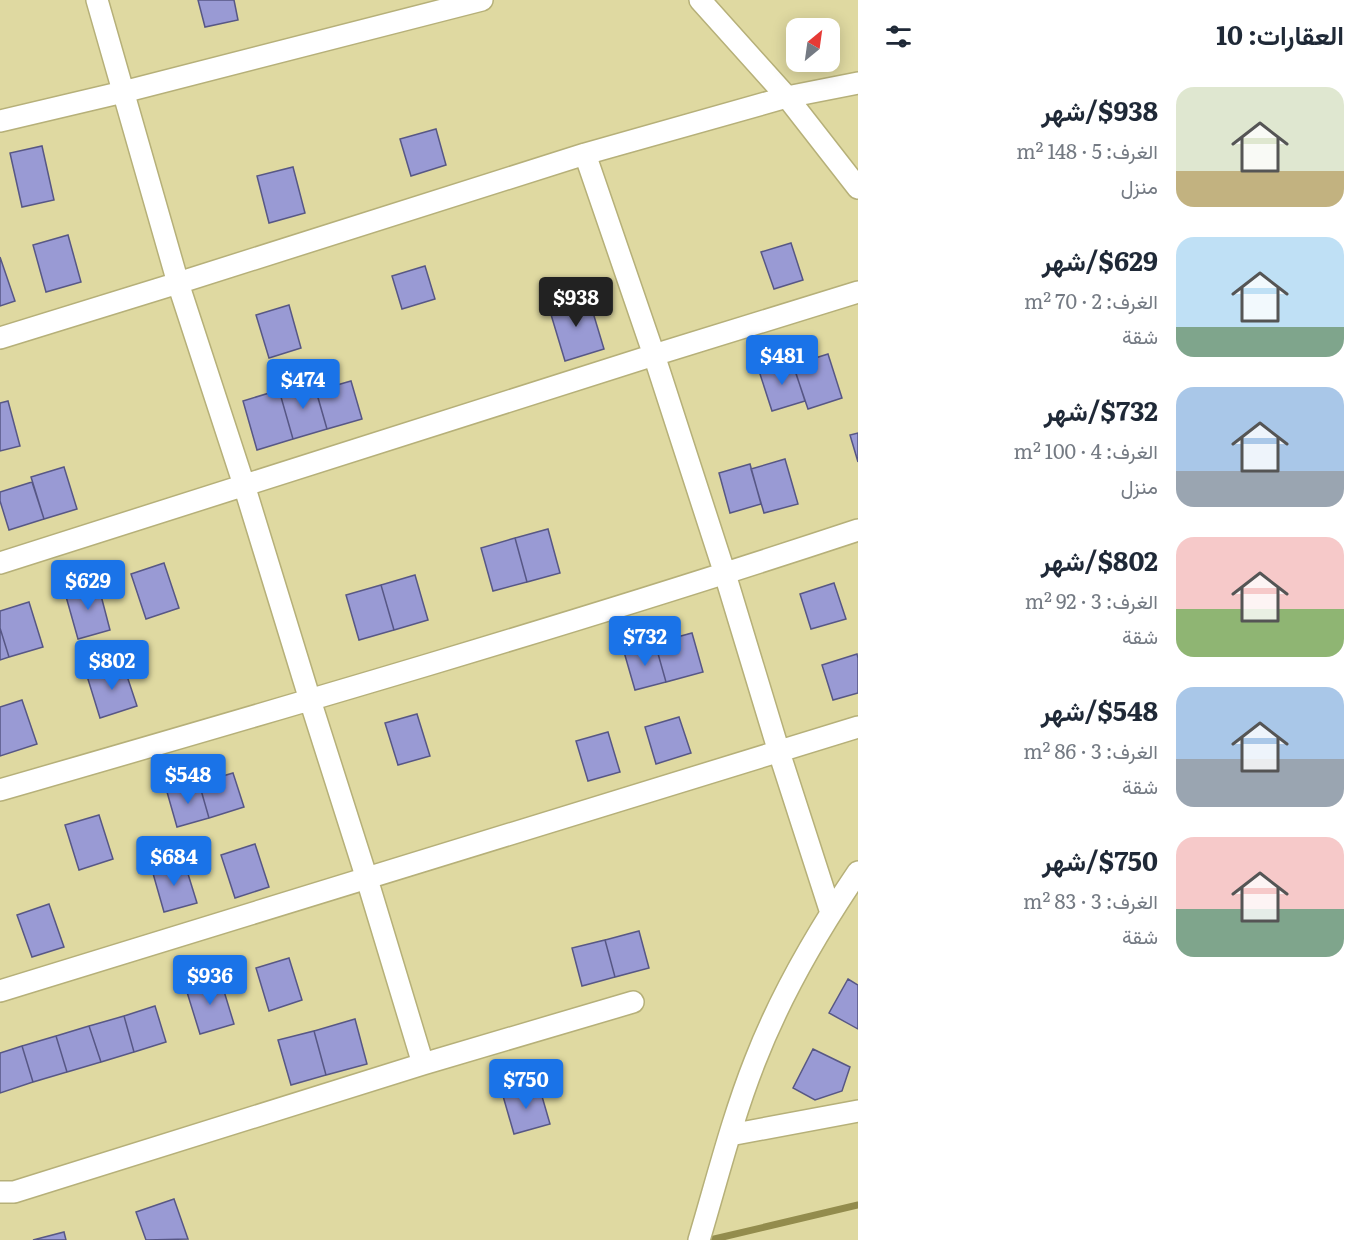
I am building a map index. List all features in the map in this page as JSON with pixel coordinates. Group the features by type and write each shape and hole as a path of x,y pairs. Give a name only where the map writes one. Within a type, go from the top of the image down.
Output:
{"street":[{"path":"97,0 178,283 244,485 423,1064"},
{"path":"0,121 123,92 482,0"},
{"path":"700,0 787,97 858,188"},
{"path":"0,338 585,154 787,97 858,83"},
{"path":"585,154 654,355 725,574 831,913"},
{"path":"0,563 858,292"},
{"path":"0,790 310,700 725,574 858,530"},
{"path":"0,991 858,728"},
{"path":"699,1240 742,1096 771,1023 831,913 858,872"},
{"path":"0,1192 14,1192 423,1064 633,1002"},
{"path":"730,1135 858,1112"}],"building":[{"path":"198,0 234,0 238,20 205,27"},
{"path":"436,129 446,165 411,176 400,139"},
{"path":"42,146 54,200 22,207 10,153"},
{"path":"293,167 305,213 269,223 257,176"},
{"path":"68,235 81,282 46,292 33,245"},
{"path":"791,243 803,280 774,289 761,252"},
{"path":"0,257 15,301 0,306"},
{"path":"425,266 435,299 402,309 392,276"},
{"path":"588,296 604,349 565,361 549,308"},
{"path":"289,305 301,348 269,358 256,315"},
{"path":"828,354 842,398 808,409 793,365"},
{"path":"792,361 805,401 772,411 759,371"},
{"path":"313,380 327,429 293,439 279,390"},
{"path":"351,381 362,419 327,429 316,391"},
{"path":"279,390 293,439 257,450 243,401"},
{"path":"8,401 20,446 0,451 0,403"},
{"path":"858,433 858,462 850,435"},
{"path":"785,459 798,504 764,513 751,469"},
{"path":"750,464 761,504 730,513 719,473"},
{"path":"64,467 77,509 44,519 31,477"},
{"path":"32,482 44,519 9,530 0,501 0,492"},
{"path":"548,529 560,573 527,582 515,538"},
{"path":"515,538 527,582 493,591 481,548"},
{"path":"164,563 179,608 146,619 131,574"},
{"path":"415,575 428,620 394,630 381,585"},
{"path":"834,583 846,619 811,629 800,594"},
{"path":"98,584 110,630 78,639 65,593"},
{"path":"381,585 394,630 359,640 346,595"},
{"path":"29,602 43,647 9,657 0,628 0,611"},
{"path":"0,628 9,657 0,660"},
{"path":"692,633 703,672 666,682 655,643"},
{"path":"655,643 666,682 635,690 624,652"},
{"path":"857,654 858,693 833,700 822,665"},
{"path":"123,664 137,706 100,718 87,676"},
{"path":"22,700 37,744 0,756 0,707"},
{"path":"417,714 430,756 398,765 385,723"},
{"path":"679,717 691,753 656,764 645,727"},
{"path":"608,732 620,772 588,781 576,741"},
{"path":"233,773 244,807 209,818 199,783"},
{"path":"199,783 209,818 177,827 167,792"},
{"path":"99,815 113,859 79,870 65,825"},
{"path":"255,844 269,887 235,898 221,855"},
{"path":"184,861 197,903 164,912 152,870"},
{"path":"49,904 64,947 32,957 17,915"},
{"path":"639,931 649,968 615,977 605,940"},
{"path":"605,940 615,977 582,986 572,948"},
{"path":"289,958 302,1000 269,1011 256,968"},
{"path":"220,978 234,1024 200,1034 186,989"},
{"path":"848,979 858,985 858,1029 829,1013"},
{"path":"155,1006 166,1042 134,1052 124,1016"},
{"path":"124,1016 134,1052 101,1062 89,1026"},
{"path":"355,1019 367,1064 326,1075 314,1031"},
{"path":"89,1026 101,1062 67,1072 56,1036"},
{"path":"314,1031 326,1075 291,1085 278,1040"},
{"path":"56,1036 67,1072 33,1082 22,1046"},
{"path":"22,1046 33,1082 0,1093 0,1053"},
{"path":"813,1049 850,1067 842,1091 815,1100 793,1088"},
{"path":"539,1086 550,1124 514,1134 503,1096"},
{"path":"174,1199 188,1239 146,1240 136,1212"},
{"path":"64,1232 66,1240 33,1240"}],"waterway":[{"path":"710,1240 858,1205"}]}
